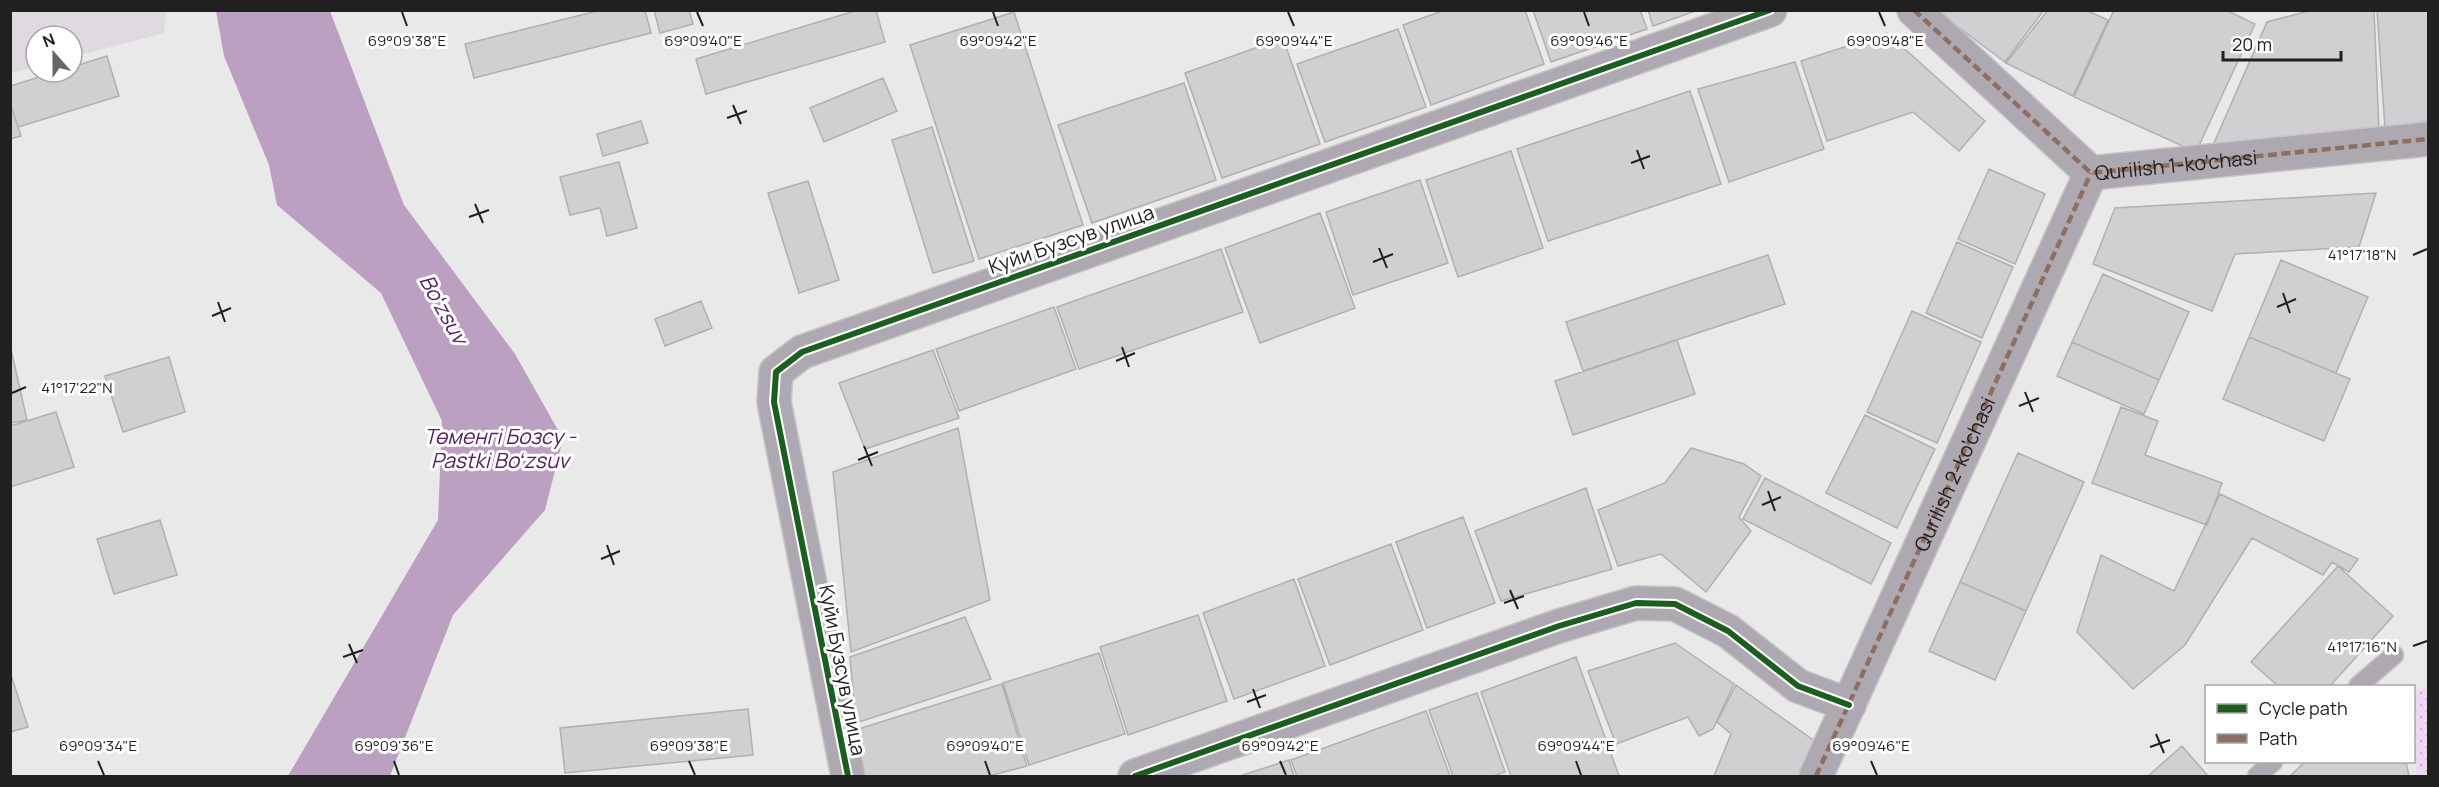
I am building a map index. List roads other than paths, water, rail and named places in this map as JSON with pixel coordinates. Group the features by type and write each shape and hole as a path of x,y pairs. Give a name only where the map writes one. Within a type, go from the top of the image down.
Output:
{"street":[{"name":"Куйи Бузсув улица","path":"848,777 774,402 776,372 802,352 1770,10"},
{"name":"Qurilish 1-ko'chasi","path":"1914,10 2091,173 2428,139"},
{"name":"Qurilish 2-ko'chasi","path":"1816,777 2091,173"},
{"path":"1135,777 1559,626 1636,603 1675,604 1728,631 1798,686 1849,705"}],"lane":[{"path":"2360,685 2394,655"},
{"path":"2257,777 2273,763"}],"water":[{"name":"Төменгі Бозсу - Pastki Boʻzsuv","path":"216,11 330,11 404,205 515,354 563,439 545,510 453,615 390,776 288,776 438,520 442,421 381,293 277,205 269,165 224,56"}],"water label":[{"name":"Boʻzsuv","path":"444,309"}]}
